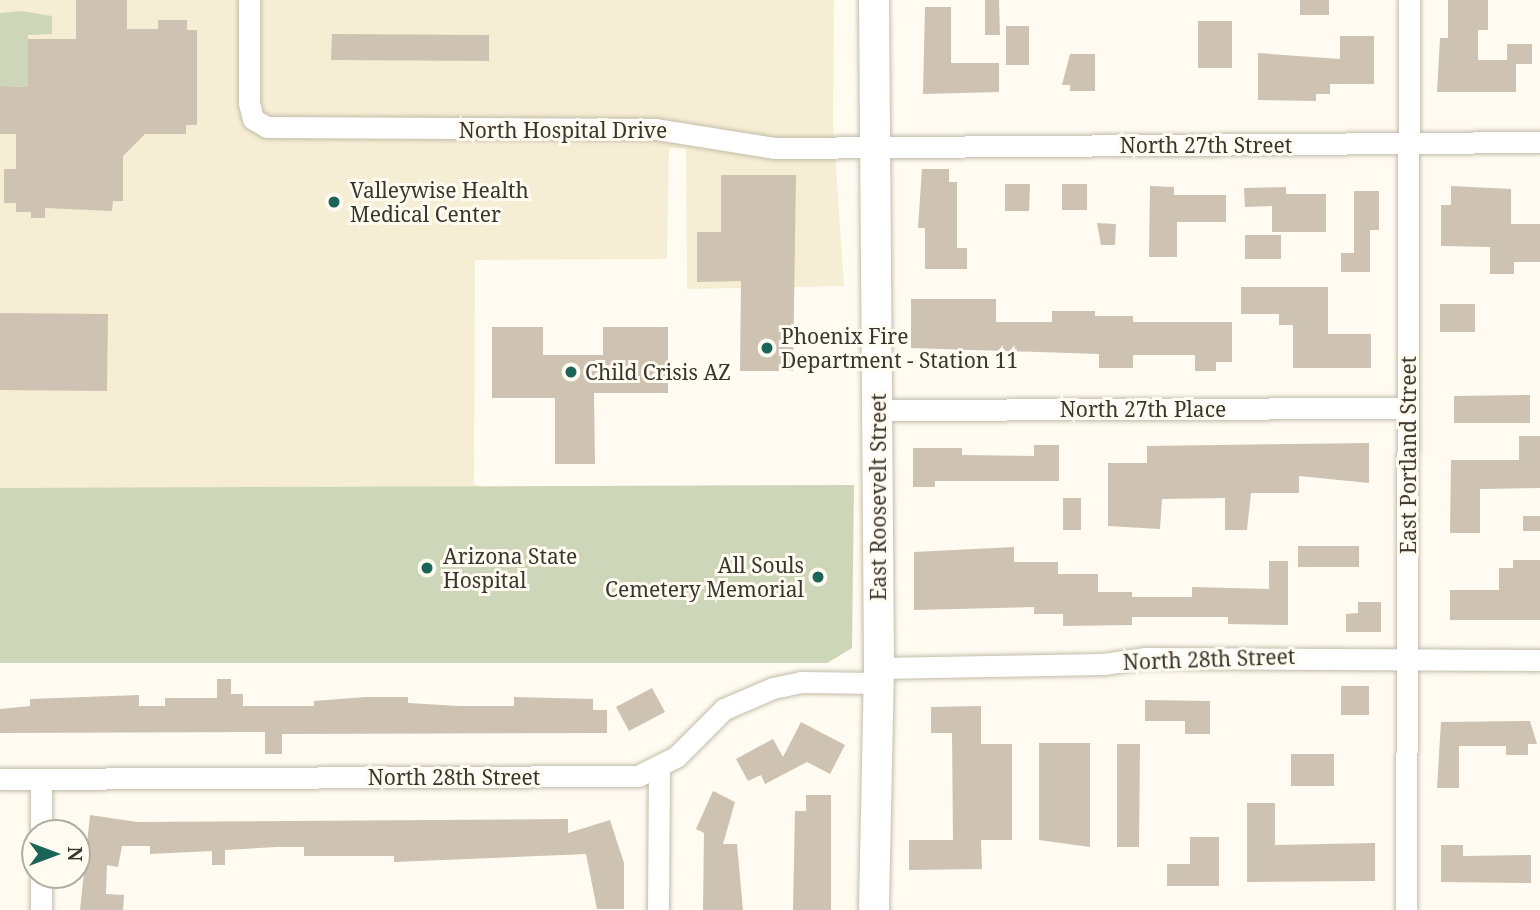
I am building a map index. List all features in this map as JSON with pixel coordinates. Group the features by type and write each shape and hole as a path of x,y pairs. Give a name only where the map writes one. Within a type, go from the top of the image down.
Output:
{"street":[{"name":"North Hospital Drive","path":"249,0 253,120 267,127 678,130 774,148 873,147"},
{"name":"East Roosevelt Street","path":"874,0 873,147 878,410 878,676 874,910"},
{"name":"East Portland Street","path":"1406,910 1409,0"},
{"name":"North 27th Street","path":"873,147 1540,142"},
{"name":"North 27th Place","path":"878,410 1408,408"},
{"name":"North 28th Street","path":"0,779 638,776 659,768 724,709 773,688 802,682 1103,664 1145,658 1540,660"},
{"path":"658,910 659,768"},
{"path":"41,779 41,819"},
{"path":"41,889 41,910"}],"shaded area":[{"name":"Valleywise Health Medical Center","path":"0,0 834,0 833,123 844,286 687,289 686,148 669,148 667,259 475,260 474,484 852,648 827,663 0,663"}],"green space":[{"path":"21,11 52,16 52,34 28,35 28,87 0,86 0,13"},
{"name":"Arizona State Hospital","path":"854,485 852,648 827,663 0,663 0,488"}],"building":[{"path":"76,0 127,0 127,29 158,29 158,20 187,20 187,30 197,30 197,125 186,125 186,134 145,134 123,156 123,201 113,201 112,211 45,208 45,218 31,218 31,212 16,212 16,203 4,203 4,169 16,169 16,134 0,134 0,86 28,87 28,39 76,39"},
{"path":"985,0 999,0 1000,35 985,35"},
{"path":"1300,0 1329,0 1329,15 1300,15"},
{"path":"1448,0 1488,0 1488,30 1478,30 1478,60 1507,60 1507,44 1532,44 1532,64 1516,64 1516,92 1437,92 1440,38 1448,38"},
{"path":"925,7 951,7 951,63 999,63 999,92 923,94"},
{"path":"1198,21 1232,21 1232,68 1198,68"},
{"path":"1006,26 1029,26 1029,65 1006,65"},
{"path":"332,34 489,35 489,61 331,60"},
{"path":"1340,36 1374,36 1374,84 1330,84 1330,94 1316,94 1316,101 1258,100 1258,53 1340,59"},
{"path":"1070,54 1095,54 1095,91 1070,91 1070,85 1062,85"},
{"path":"922,169 949,169 949,182 957,182 957,248 967,248 967,269 925,269 925,228 918,228"},
{"path":"721,175 796,175 793,371 740,371 741,281 697,282 697,232 721,232"},
{"path":"1005,184 1030,184 1029,211 1005,211"},
{"path":"1062,184 1087,184 1087,210 1062,210"},
{"path":"1150,186 1174,187 1174,195 1226,195 1226,222 1177,222 1177,257 1149,257"},
{"path":"1451,186 1511,189 1511,224 1540,224 1540,262 1514,262 1514,274 1490,274 1490,247 1441,246 1441,205 1451,205"},
{"path":"1286,187 1286,194 1326,194 1326,232 1272,232 1272,206 1245,207 1244,188"},
{"path":"1354,191 1379,191 1379,230 1370,230 1370,272 1341,272 1341,253 1354,253"},
{"path":"1097,223 1116,224 1115,245 1101,245"},
{"path":"1245,235 1281,235 1281,259 1245,259"},
{"path":"1241,287 1328,287 1328,334 1371,334 1371,368 1293,368 1293,325 1279,325 1279,314 1241,314"},
{"path":"911,299 996,299 996,322 1052,322 1052,311 1095,311 1095,316 1133,316 1133,322 1232,322 1232,362 1216,362 1216,371 1195,371 1195,355 1133,355 1133,368 1099,368 1099,354 911,348"},
{"path":"1440,304 1475,304 1475,332 1440,332"},
{"path":"0,313 108,314 107,391 0,390"},
{"path":"492,327 543,327 543,355 603,355 603,327 668,327 668,393 594,393 595,464 555,464 555,398 492,398"},
{"path":"1530,395 1530,423 1454,423 1454,396"},
{"path":"1519,436 1540,436 1540,488 1480,489 1480,533 1450,533 1451,460 1519,460"},
{"path":"1369,443 1369,483 1299,476 1299,493 1251,493 1247,530 1225,530 1225,498 1162,499 1160,529 1108,526 1108,463 1147,463 1147,446"},
{"path":"1034,445 1059,445 1059,481 935,481 935,487 913,487 913,448 962,448 962,455 1034,456"},
{"path":"1063,498 1081,498 1081,530 1063,530"},
{"path":"1523,516 1540,516 1540,531 1523,531"},
{"path":"1298,546 1359,546 1359,567 1298,567"},
{"path":"1014,547 1014,562 1058,562 1058,574 1098,574 1098,592 1132,592 1132,597 1192,597 1192,587 1269,589 1269,561 1288,561 1288,625 1228,624 1228,617 1132,617 1132,625 1063,626 1063,614 1034,614 1034,607 914,610 914,552"},
{"path":"1513,560 1540,560 1540,620 1450,620 1450,590 1499,590 1499,568 1513,568"},
{"path":"1358,602 1381,602 1381,632 1346,632 1346,614 1358,613"},
{"path":"217,679 231,679 231,694 243,694 243,706 314,706 314,701 365,697 408,697 408,703 459,706 514,706 514,697 593,699 593,710 607,710 607,733 282,734 282,754 265,754 265,732 0,733 0,709 30,706 30,699 139,695 139,706 165,706 165,698 217,698"},
{"path":"1341,686 1369,686 1369,715 1341,715"},
{"path":"652,688 665,712 629,731 616,707"},
{"path":"1145,700 1210,701 1210,734 1185,734 1185,721 1145,721"},
{"path":"981,706 981,744 1012,744 1012,840 981,840 982,869 909,870 909,840 953,840 952,733 931,733 931,707"},
{"path":"1530,721 1537,744 1528,744 1528,755 1506,755 1506,746 1459,746 1459,788 1437,788 1441,722"},
{"path":"801,722 845,745 830,774 807,762 765,784 761,775 748,781 736,759 773,739 783,757"},
{"path":"1039,743 1090,743 1090,847 1039,840"},
{"path":"1117,744 1140,744 1139,847 1117,847"},
{"path":"1291,754 1334,754 1334,786 1291,786"},
{"path":"713,791 735,802 723,844 737,844 743,910 703,910 704,833 696,829"},
{"path":"806,795 831,795 831,910 793,910 795,811 806,811"},
{"path":"1247,803 1275,803 1275,845 1375,843 1375,881 1247,882"},
{"path":"90,815 137,822 568,819 568,833 610,820 624,863 624,909 597,909 586,854 394,862 394,856 304,856 304,847 277,847 225,850 225,865 212,865 212,851 150,854 150,846 122,846 118,867 107,865 106,894 124,895 123,910 80,910 82,889 91,889"},
{"path":"1190,837 1219,837 1219,886 1167,886 1167,864 1190,864"},
{"path":"1441,845 1463,845 1463,856 1531,855 1531,883 1441,882"}],"place":[{"name":"Valleywise Health Medical Center","path":"334,202"},
{"name":"Phoenix Fire Department - Station 11","path":"767,348"},
{"name":"Child Crisis AZ","path":"571,372"},
{"name":"Arizona State Hospital","path":"427,568"},
{"name":"All Souls Cemetery Memorial","path":"818,577"}]}
